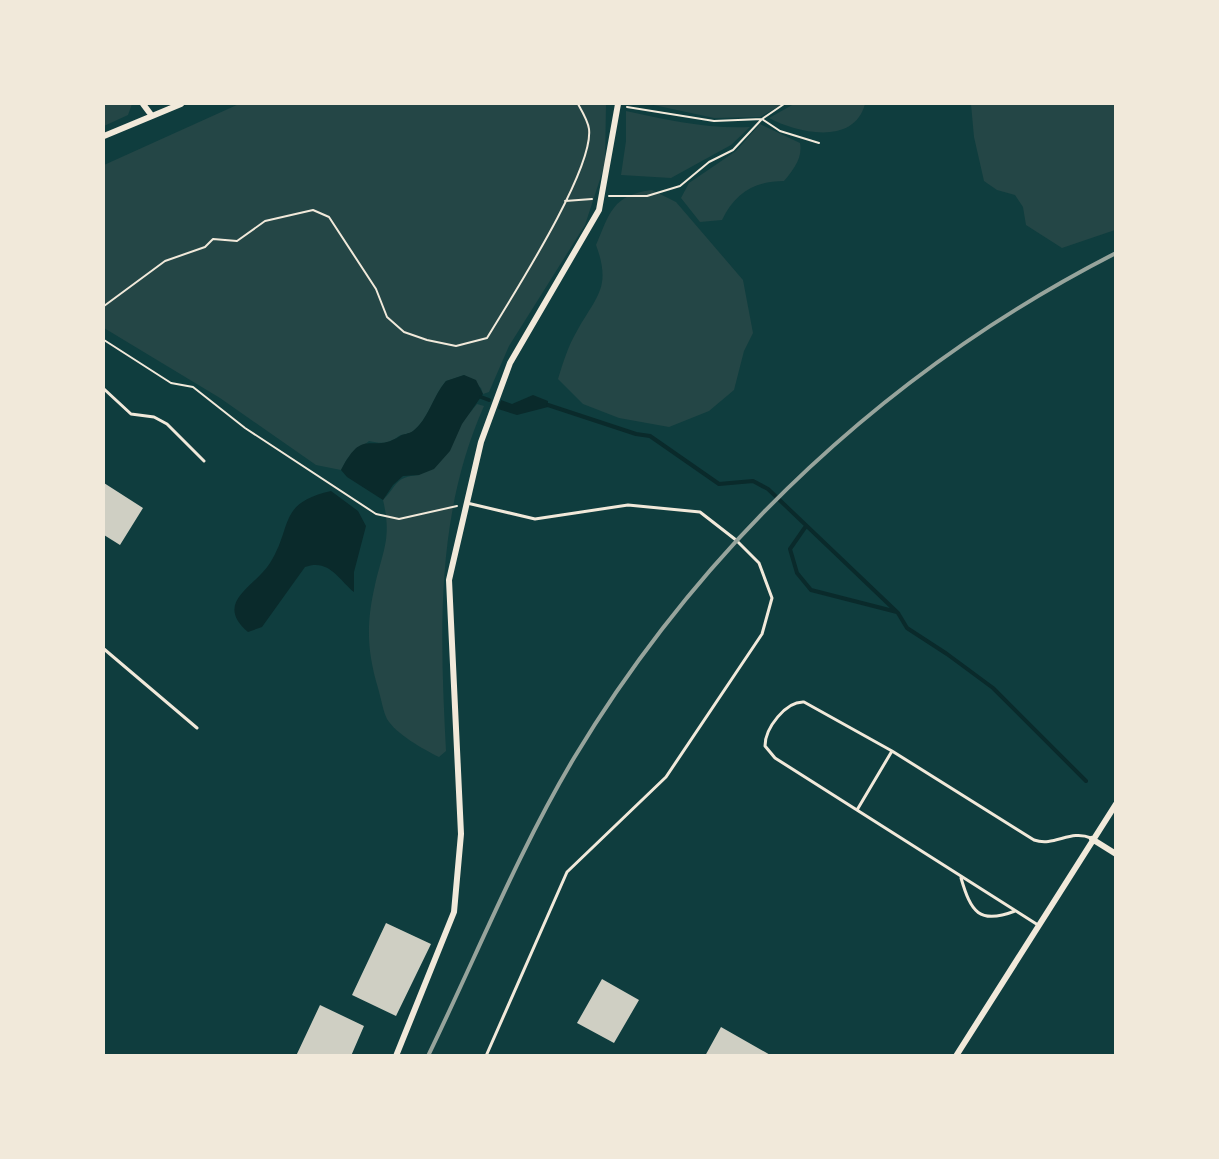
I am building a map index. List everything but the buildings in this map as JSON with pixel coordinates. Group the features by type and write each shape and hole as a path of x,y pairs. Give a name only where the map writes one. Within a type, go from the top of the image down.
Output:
{"street":[{"path":"143,104 152,116"},
{"path":"104,136 181,104"},
{"path":"396,1056 454,912 461,834 449,580 481,442 510,363 599,210 618,104"},
{"path":"956,1056 1116,804"},
{"path":"1092,839 1116,854"}],"lane":[{"path":"104,388 131,414 154,417 167,424 204,461"},
{"path":"467,503 535,519 628,505 700,512 736,540 759,563 772,598 762,634 666,777 567,872 486,1056"},
{"path":"104,649 197,728"},
{"path":"1038,925 775,758 765,746 767,735 786,707 792,703 804,702 892,751 1034,840 1048,843 1075,834 1092,839"},
{"path":"857,810 892,751"},
{"path":"961,876 970,903 977,913 991,918 1015,911"}],"path":[{"path":"104,306 165,261 206,247 213,239 237,241 265,220 313,210 329,216 376,289 387,317 404,332 456,346 487,338 579,173 588,146 589,128 578,104"},
{"path":"618,104 714,121 762,119 780,131 819,143"},
{"path":"565,201 647,196 680,186 709,162 733,150 762,119 784,104"},
{"path":"104,340 171,383 193,387 245,428 376,514 399,519 467,503"}],"shaded area":[{"path":"104,104 132,104 128,115 104,126"},
{"path":"239,104 606,104 605,164 585,225 509,346 489,392 483,394 481,388 464,375 446,381 418,427 412,432 385,443 369,441 347,459 341,470 316,465 220,398 104,328 104,165"},
{"path":"649,104 783,104 760,117 714,118"},
{"path":"794,104 865,104 859,117 849,126 837,131 809,131 769,118"},
{"path":"971,104 1115,104 1115,230 1062,248 1026,225 1023,207 1015,195 997,190 984,181 974,137"},
{"path":"626,111 703,125 750,127 731,145 671,178 621,175 626,141"},
{"path":"760,124 800,143 799,159 794,168 784,181 763,183 747,190 733,203 722,220 700,222 681,198 689,183 736,151"},
{"path":"652,190 676,202 743,280 753,333 744,351 734,390 709,411 669,427 619,418 583,404 558,379 571,343 600,291 601,260 596,245 609,215 620,201 628,196"},
{"path":"464,375 476,380 483,394 462,424 450,451 434,469 419,475 403,476 393,485 383,500 347,477 341,470 349,456 362,444 390,441 413,431 423,421 446,381"},
{"path":"533,395 548,401 548,407 517,415 498,409 501,400 512,404"},
{"path":"477,404 484,406 468,448 457,490 444,576 442,619 446,751 439,757 403,736 387,719 372,662 369,637 370,612 387,534 383,500 401,480 419,475"},
{"path":"331,491 358,511 366,526 354,572 354,592 327,568 321,565 305,567 262,627 248,632 238,621 235,612 240,595 270,563 294,510 302,502"}],"waterway":[{"path":"481,397 489,400"},
{"path":"548,405 636,434 650,436 719,484 753,481 768,489 898,613 907,628 993,688 1086,781"},
{"path":"806,526 790,549 797,573 811,590 897,612"}],"railway":[{"path":"428,1056 534,830 574,758 625,679 682,604 743,534 809,468 880,406 955,350 1033,299 1116,253"}]}
